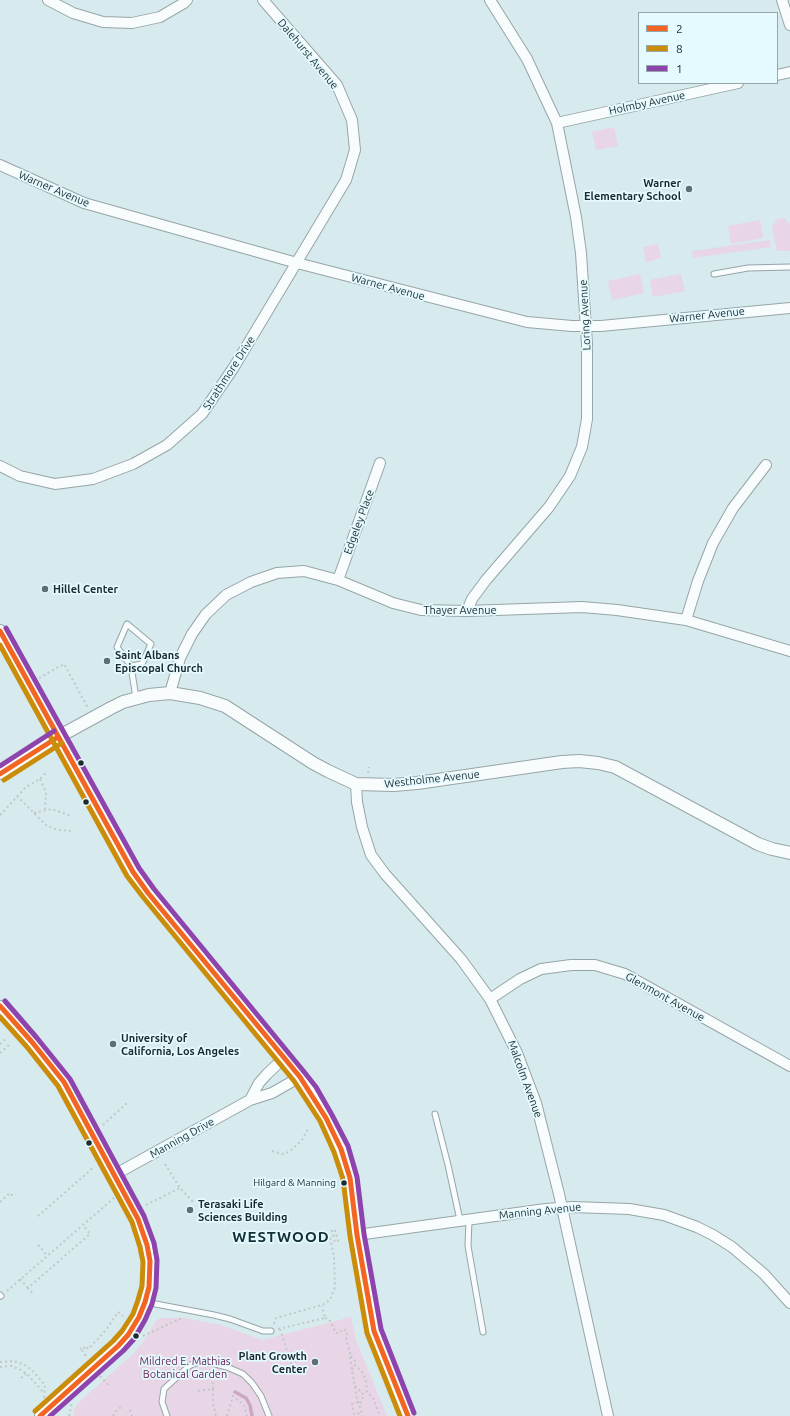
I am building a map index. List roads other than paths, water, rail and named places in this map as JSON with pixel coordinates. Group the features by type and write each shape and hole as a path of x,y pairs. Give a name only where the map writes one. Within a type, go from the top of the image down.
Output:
{"street":[{"path":"48,0 73,14 103,22 132,23 160,17 187,0"},
{"name":"Dalehurst Avenue","path":"263,0 337,85 352,120 355,150 346,180 297,263"},
{"name":"Loring Avenue","path":"467,611 472,599 486,580 550,507 570,476 582,447 587,419 586,326 581,253 576,217 557,123 527,59 490,0"},
{"path":"782,0 790,25"},
{"path":"778,75 790,72"},
{"name":"Holmby Avenue","path":"557,123 733,84"},
{"name":"Warner Avenue","path":"0,166 84,203 297,263 527,322 601,326 790,308"},
{"name":"Strathmore Drive","path":"0,466 20,476 55,484 93,479 133,464 167,445 202,414 234,367 297,263"},
{"name":"Edgeley Place","path":"338,580 380,463"},
{"path":"686,620 698,581 713,543 733,508 766,465"},
{"name":"Thayer Avenue","path":"170,693 180,658 192,634 206,614 226,596 251,582 277,573 304,571 338,580 393,603 421,610 467,611 582,607 617,610 686,620 790,650"},
{"path":"0,631 133,872 148,893 300,1077 320,1107 341,1149 350,1178 357,1235 374,1331 408,1416"},
{"name":"Westholme Avenue","path":"0,774 58,737 111,708 136,698 170,693 200,698 225,706 328,772 356,784 409,784 562,762 579,761 598,763 615,767 758,844 790,853"},
{"name":"Malcolm Avenue","path":"356,784 357,802 362,827 371,855 385,874 461,959 490,999 517,1052 536,1103 562,1208 608,1416"},
{"name":"Glenmont Avenue","path":"490,999 520,979 541,969 571,965 595,965 625,974 790,1066"},
{"path":"1,1010 32,1042 64,1082 138,1220 147,1245 150,1261 150,1277 145,1302 128,1335 43,1415"},
{"name":"Manning Drive","path":"250,1100 263,1079 284,1058"},
{"name":"Manning Drive","path":"114,1175 250,1100 272,1093 300,1077"},
{"name":"Manning Avenue","path":"357,1235 546,1209 584,1207 629,1209 664,1215 697,1227 713,1235 732,1248 764,1274 790,1303"}],"lane":[{"path":"714,274 748,268 790,267"},
{"path":"130,666 142,664 151,644 127,624 117,647 130,666 136,698"},
{"path":"435,1114 448,1165 465,1220 483,1332"},
{"path":"145,1302 230,1319 263,1331 271,1331"},
{"path":"168,1416 162,1402 164,1389 189,1366 195,1363 211,1363 227,1367 243,1374 252,1383 261,1396 269,1416"}],"waterway":[{"path":"235,1392 246,1398 250,1405 252,1416"}],"place":[{"name":"Warner Elementary School","path":"689,189"},
{"name":"Hillel Center","path":"45,589"},
{"name":"Saint Albans Episcopal Church","path":"107,661"},
{"name":"University of California, Los Angeles","path":"113,1044"},
{"name":"Hilgard & Manning","path":"344,1183"},
{"name":"Terasaki Life Sciences Building","path":"190,1210"},
{"name":"Plant Growth Center","path":"315,1362"}],"district":[{"name":"WESTWOOD","path":"281,1237"}],"park label":[{"name":"Mildred E. Mathias Botanical Garden","path":"185,1367"}]}
